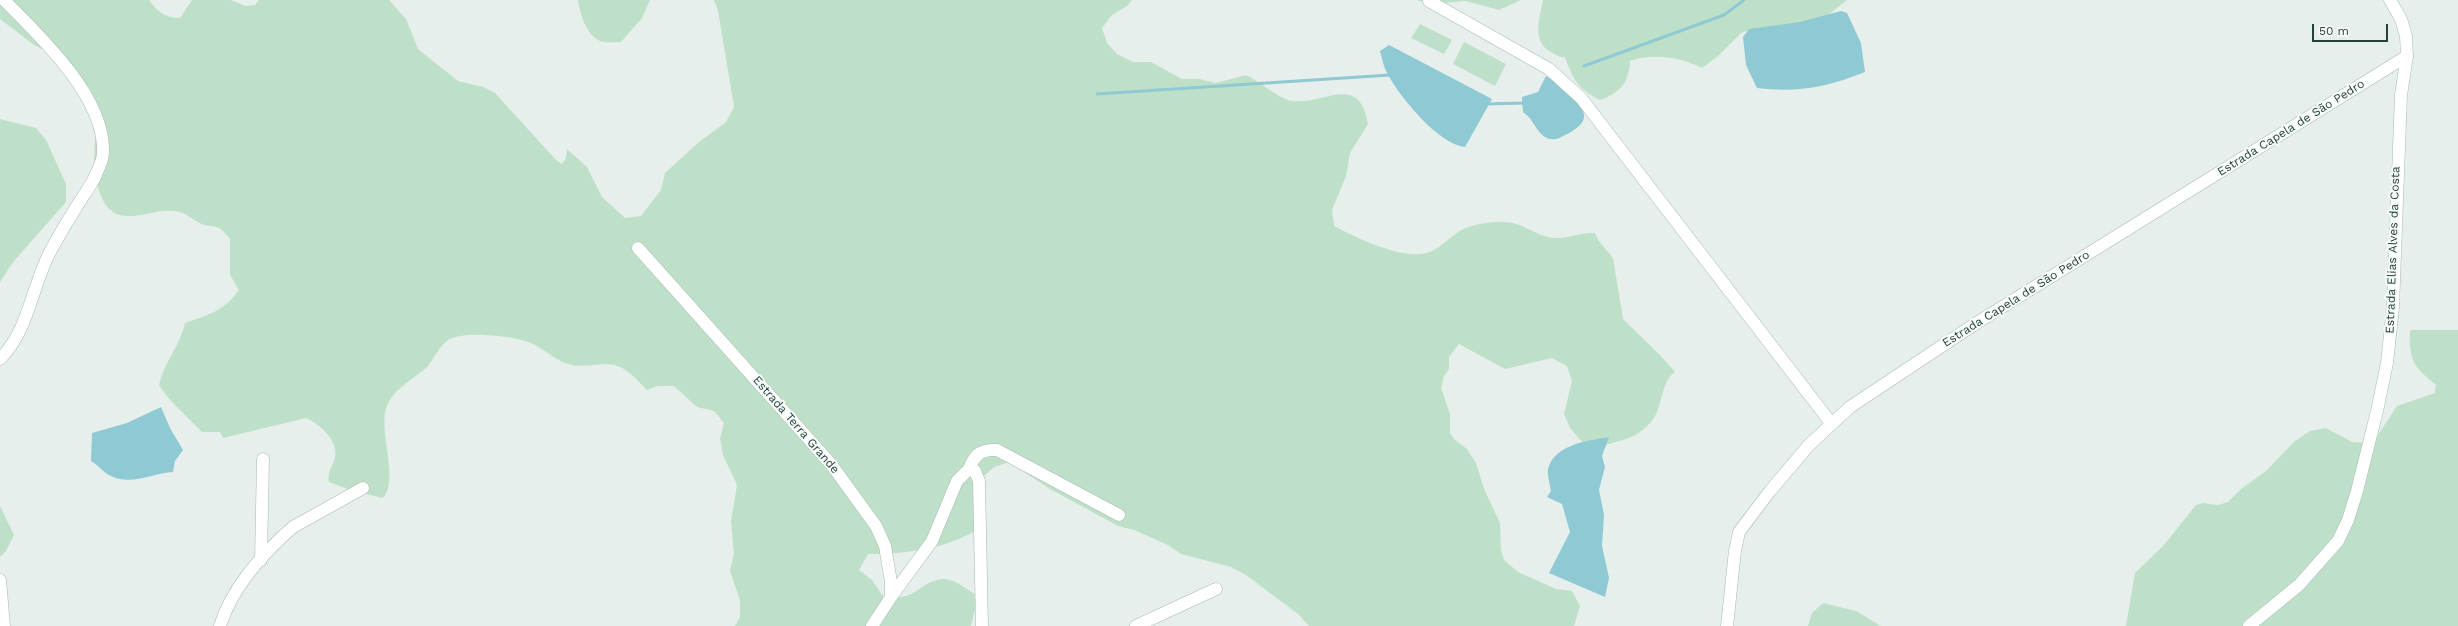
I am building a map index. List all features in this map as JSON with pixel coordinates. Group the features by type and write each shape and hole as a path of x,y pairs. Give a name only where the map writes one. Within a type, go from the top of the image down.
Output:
{"street":[{"path":"0,359 15,342 22,329 34,288 47,257 97,174 103,153 103,139 82,87 31,26 4,0"},
{"name":"Estrada Elias Alves da Costa","path":"2249,626 2299,585 2321,562 2338,541 2348,520 2357,491 2387,363 2393,308 2401,95 2407,56 2406,36 2400,19 2390,0"},
{"path":"1429,1 1549,69 1582,98 1831,423"},
{"name":"Estrada Capela de São Pedro","path":"1727,626 1735,550 1739,532 1770,491 1831,423 1908,367 1978,322 2407,56"},
{"name":"Estrada Terra Grande","path":"638,248 831,464 865,508 876,526 885,546 890,564 891,597"},
{"path":"872,626 891,597 932,541 957,481 969,469 974,456 980,452 987,449 997,450 1119,515"},
{"path":"261,560 263,459"},
{"path":"969,469 975,471 979,481 982,626"},
{"path":"220,626 228,605 261,560 293,527 363,488"},
{"path":"0,580 4,626"},
{"path":"1136,626 1216,589"}],"green space":[{"path":"0,0 149,0 162,13 170,17 180,18 192,0 231,0 245,6 255,5 259,0 389,0 406,19 418,49 458,81 483,87 495,93 556,160 562,164 566,158 567,149 587,167 602,197 625,218 641,216 661,190 665,173 699,142 726,122 734,107 718,11 714,0 1132,0 1127,6 1112,15 1102,28 1107,43 1117,54 1133,62 1151,62 1182,79 1199,79 1216,83 1246,75 1281,97 1292,101 1304,101 1339,94 1349,95 1357,99 1364,108 1368,124 1350,153 1346,176 1332,210 1334,226 1382,248 1409,254 1422,254 1432,251 1461,230 1479,224 1493,222 1517,224 1541,235 1553,238 1564,238 1595,233 1598,240 1613,258 1623,319 1675,372 1670,376 1667,382 1655,417 1644,429 1629,438 1598,447 1590,451 1570,428 1564,414 1572,381 1567,366 1552,358 1505,369 1459,344 1449,357 1449,369 1444,376 1441,388 1450,414 1450,433 1454,439 1467,449 1476,463 1484,489 1500,523 1501,550 1504,560 1518,572 1556,589 1572,591 1580,606 1574,626 1309,626 1298,614 1246,575 1231,567 1181,554 1168,545 1134,530 1118,526 1050,489 1009,462 994,467 983,477 979,529 966,536 939,546 897,553 868,554 859,570 872,580 882,595 894,597 909,595 933,581 947,579 956,582 978,596 971,626 735,626 740,617 740,600 730,571 734,554 731,521 737,485 723,455 720,439 724,423 714,411 697,407 674,386 657,386 647,390 624,369 607,364 583,366 568,364 523,340 489,335 465,335 455,337 445,343 426,368 404,385 394,395 387,406 385,428 389,479 388,490 383,498 353,491 329,482 329,472 335,458 334,445 327,434 317,424 306,418 223,438 220,432 202,432 173,404 159,385 164,369 180,339 185,323 208,315 221,308 239,290 230,275 230,239 219,228 204,225 179,212 162,211 125,216 114,212 106,204 100,193 96,179 94,150 97,126 60,64 50,53 34,45 0,19"},
{"path":"578,0 650,0 642,18 621,42 604,42 593,36 585,25"},
{"path":"1416,0 1521,0 1499,10 1466,1 1432,4"},
{"path":"1543,0 1847,0 1818,23 1756,28 1741,33 1718,56 1702,68 1685,61 1666,57 1648,57 1630,61 1628,75 1622,86 1613,94 1600,100 1586,92 1577,83 1565,57 1560,57 1551,52 1545,48 1541,42 1538,29"},
{"path":"1420,24 1452,40 1444,54 1411,38"},
{"path":"1464,42 1506,64 1495,86 1453,64"},
{"path":"0,119 36,128 46,140 66,184 66,202 14,261 0,282"},
{"path":"2410,330 2458,330 2458,626 2126,626 2135,573 2164,545 2196,505 2203,503 2218,505 2228,502 2241,489 2266,471 2295,441 2310,431 2326,428 2352,442 2367,443 2376,438 2397,406 2435,393 2436,385 2422,373 2414,362 2410,349"},
{"path":"0,506 14,535 6,551 0,557"},
{"path":"1823,603 1856,611 1881,626 1808,626 1812,613"}],"water":[{"path":"1841,11 1847,13 1861,43 1865,72 1838,82 1812,88 1786,90 1757,88 1746,65 1743,37 1749,29 1800,22"},
{"path":"1389,45 1492,99 1465,147 1454,144 1443,138 1421,118 1402,96 1388,75 1380,51"},
{"path":"1546,76 1567,91 1580,105 1584,112 1584,119 1580,125 1569,133 1554,139 1549,139 1543,136 1530,118 1523,112 1522,97 1538,92"},
{"path":"161,407 170,428 183,450 175,461 173,472 126,480 108,475 91,461 92,433 127,423"},
{"path":"1609,437 1602,456 1605,467 1599,490 1604,515 1602,546 1609,578 1605,597 1549,573 1570,532 1562,504 1547,497 1551,491 1548,469 1557,454 1582,442"}],"waterway":[{"path":"1584,66 1724,15 1744,0"},
{"path":"1097,94 1390,75"},
{"path":"1485,104 1525,103"}]}
